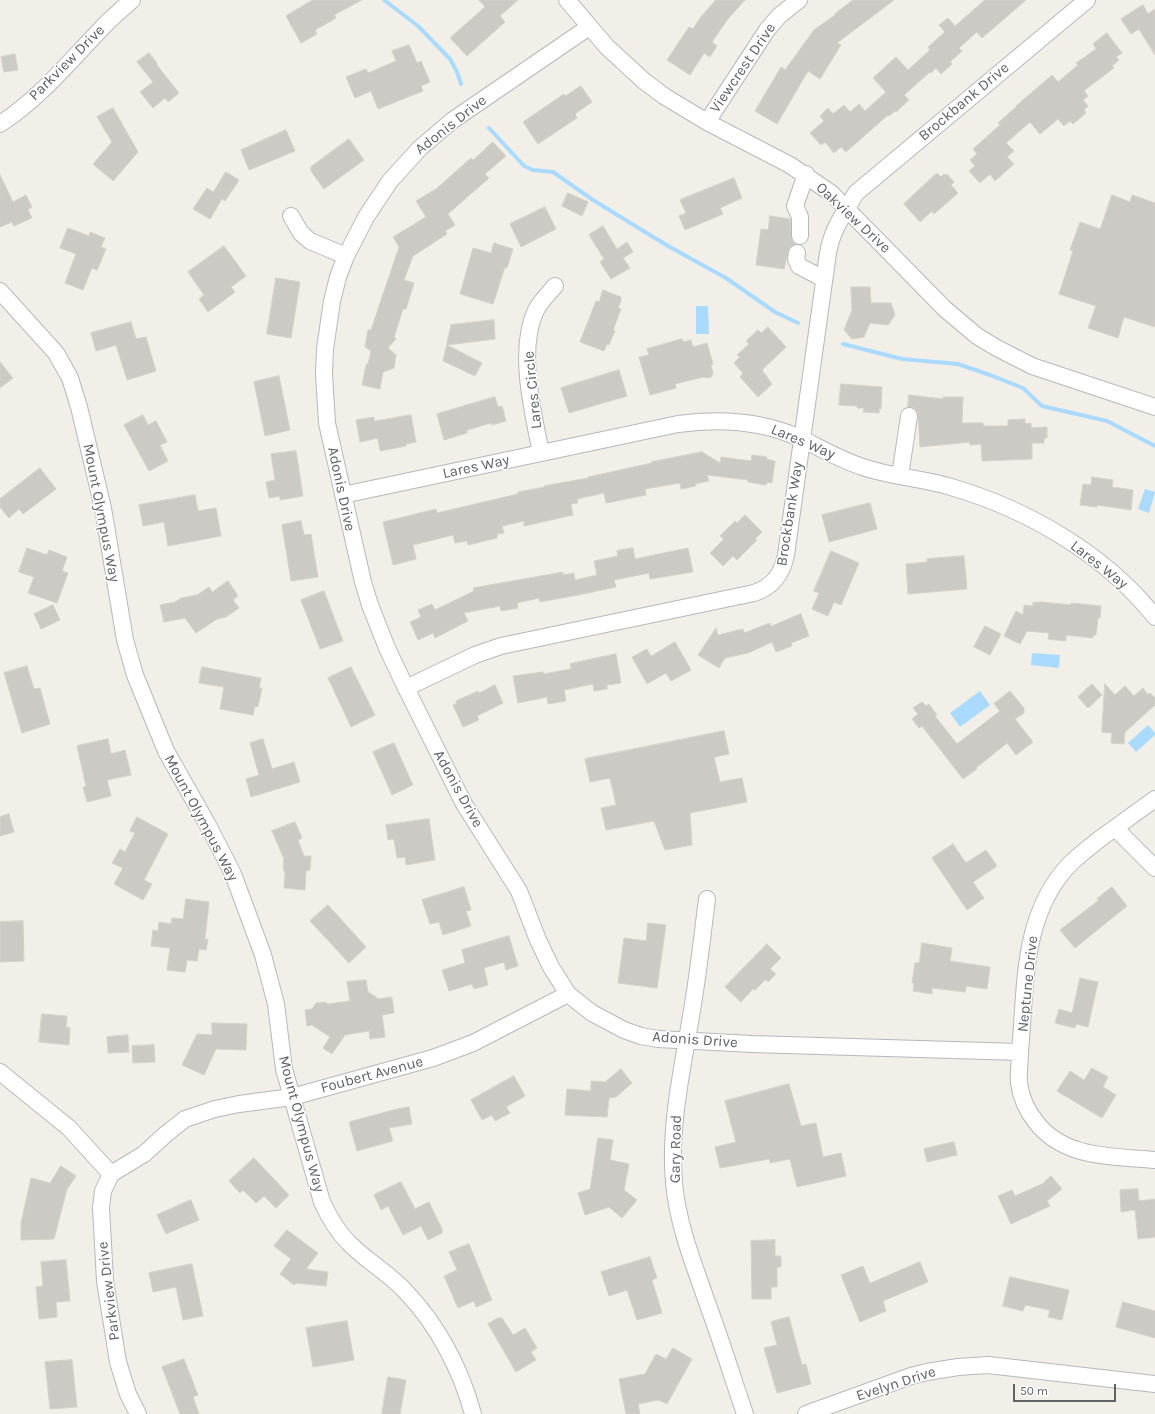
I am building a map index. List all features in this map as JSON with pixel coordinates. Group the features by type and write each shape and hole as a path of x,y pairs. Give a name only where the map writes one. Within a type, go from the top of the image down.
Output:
{"street":[{"name":"Parkview Drive","path":"0,124 28,102 69,65 101,28 132,0"},
{"name":"Oakview Drive","path":"567,0 589,27 612,51 644,81 664,96 707,122 806,174 831,194 847,208 945,309 977,336 1032,366 1155,407"},
{"name":"Viewcrest Drive","path":"707,122 767,30 779,16 799,0"},
{"name":"Brockbank Drive","path":"847,208 856,193 1087,0"},
{"name":"Adonis Drive","path":"589,27 453,120 420,148 404,164 377,198 346,256 338,277 332,301 325,349 324,374 327,423 357,560 370,605 387,648 464,804 519,891 544,953 558,979 568,994 592,1013 624,1030 641,1036 658,1039 875,1049 1020,1052"},
{"path":"800,236 800,217 795,206 806,174"},
{"name":"Brockbank Way","path":"406,688 475,655 501,646 754,593 767,588 777,578 785,561 831,238 836,226 847,208"},
{"path":"291,216 301,233 310,241 346,256"},
{"path":"797,253 796,259 799,266 824,279"},
{"name":"Lares Circle","path":"541,453 530,396 528,346 534,316 541,303 555,286"},
{"name":"Mount Olympus Way","path":"0,291 56,353 70,378 79,407 103,508 125,640 135,675 171,760 227,862 263,955 275,998 284,1069 322,1202 329,1216 347,1242 388,1274 423,1311 434,1327 454,1364 473,1414"},
{"path":"900,476 909,416"},
{"name":"Lares Way","path":"343,495 678,424 727,421 761,425 774,428 802,439 848,462 874,471 951,487 975,495 1023,515 1047,527 1092,557 1132,592 1155,617"},
{"name":"Neptune Drive","path":"1020,1052 1029,949 1040,911 1053,885 1061,874 1085,851 1155,799"},
{"path":"1116,828 1155,868"},
{"name":"Gary Road","path":"707,899 692,1015 681,1068 672,1163 677,1206 688,1248 745,1414"},
{"name":"Foubert Avenue","path":"111,1174 144,1154 185,1119 215,1109 239,1104 292,1097 433,1058 473,1042 568,994"},
{"path":"1020,1052 1019,1082 1021,1094 1032,1117 1049,1136 1068,1148 1083,1152 1155,1160"},
{"path":"0,1072 69,1128 111,1174"},
{"name":"Parkview Drive","path":"111,1174 103,1191 101,1208 105,1281 118,1362 128,1394 138,1414"},
{"name":"Evelyn Drive","path":"806,1414 911,1376 973,1365 1003,1366 1155,1384"}],"water":[{"path":"696,306 708,306 709,334 696,334"},
{"path":"1145,489 1155,492 1149,513 1138,509"},
{"path":"1032,653 1060,655 1059,668 1031,665"},
{"path":"980,691 990,705 960,727 950,713"},
{"path":"1148,725 1155,735 1136,752 1128,743"}],"building":[{"path":"313,0 362,0 334,15 336,18 315,30 317,34 301,43 286,16"},
{"path":"479,0 518,0 500,16 505,22 467,56 450,38 485,7"},
{"path":"716,0 745,0 727,20 712,42 717,46 710,57 704,53 690,75 667,60 689,27 693,29 700,18"},
{"path":"853,0 894,0 837,43 841,45 820,79 808,71 777,124 755,111 781,67 785,70 814,30"},
{"path":"985,0 1026,0 982,38 977,32 959,48 962,51 950,62 952,64 941,74 936,68 931,73 930,72 904,95 909,100 896,112 895,111 889,116 888,115 846,152 841,147 834,153 825,142 821,145 810,133 824,121 820,116 828,108 833,114 844,105 850,112 859,104 865,111 886,92 873,78 896,57 908,70 930,50 928,47 945,32 939,25 948,18 955,26"},
{"path":"1143,5 1148,14 1155,9 1155,55 1139,29 1131,34 1121,19"},
{"path":"1107,33 1122,53 1116,57 1119,60 1112,66 1114,68 1084,91 1088,96 1083,100 1088,106 1084,110 1086,113 1073,124 1070,121 1064,126 1058,119 1040,134 1030,122 1006,143 1014,151 1007,157 1014,164 995,181 990,174 980,183 969,171 975,166 970,160 977,154 973,149 1000,125 998,123 1016,106 1052,75 1058,82 1078,65 1076,63 1096,49 1093,44"},
{"path":"409,45 417,63 421,61 430,82 421,86 423,91 378,109 371,91 355,98 346,77 366,69 368,73 396,61 392,51"},
{"path":"149,53 179,93 168,102 165,98 153,108 140,92 153,82 137,62"},
{"path":"15,54 18,70 4,72 1,57"},
{"path":"581,86 592,102 575,114 577,118 538,144 523,122 564,94 565,96"},
{"path":"113,108 138,152 113,181 93,164 112,142 97,117"},
{"path":"286,130 295,151 249,170 241,150"},
{"path":"349,139 364,160 324,189 311,171 311,167"},
{"path":"493,142 506,156 485,174 489,178 448,214 455,225 445,231 447,234 413,256 404,280 414,283 406,309 403,309 394,337 396,339 388,348 396,355 394,368 383,372 380,389 362,385 366,365 368,364 371,351 365,347 368,330 371,330 399,247 393,237 426,217 416,201 436,189 471,158 473,160"},
{"path":"226,172 239,180 225,201 222,199 210,219 193,209 207,188 213,192"},
{"path":"937,173 941,177 944,174 947,174 954,182 951,185 958,193 934,214 932,211 920,222 904,204"},
{"path":"0,175 13,202 26,195 32,207 28,210 32,218 14,226 12,222 0,227"},
{"path":"734,178 742,198 720,208 723,214 685,230 679,216 686,213 680,200"},
{"path":"568,193 588,202 582,216 562,206"},
{"path":"1112,195 1130,202 1132,195 1155,203 1155,327 1124,317 1118,338 1088,328 1096,306 1059,294 1073,251 1070,250 1080,222 1100,229"},
{"path":"545,207 556,229 521,247 510,224"},
{"path":"770,216 790,219 791,236 795,244 790,247 788,251 784,269 756,265 761,229 768,230"},
{"path":"603,226 617,249 627,242 633,252 623,258 630,268 611,279 600,262 604,259 589,235"},
{"path":"68,228 89,236 90,232 105,238 101,247 106,249 97,270 92,268 83,290 65,283 76,254 60,248"},
{"path":"494,243 513,249 507,268 505,267 493,304 460,294 473,248 491,253"},
{"path":"224,246 246,276 231,287 235,292 208,312 199,299 204,295 188,272"},
{"path":"276,278 300,282 291,338 267,334"},
{"path":"851,287 870,287 871,303 891,303 895,315 888,325 870,323 864,337 852,339 844,330 852,310"},
{"path":"603,290 621,297 618,308 621,309 613,330 615,331 609,345 607,344 604,351 580,342 596,301 599,302"},
{"path":"494,320 495,339 447,345 482,363 475,376 443,361 451,325"},
{"path":"131,322 136,339 146,337 156,371 127,380 116,345 96,351 91,333"},
{"path":"768,327 786,347 762,370 772,384 758,397 740,377 743,373 734,363 740,357 737,355 749,344 746,341 758,330 761,333"},
{"path":"682,339 684,342 691,340 693,347 707,343 713,364 711,365 713,374 711,377 703,377 675,384 676,388 650,395 639,357 649,355 647,349"},
{"path":"0,362 13,378 0,388"},
{"path":"619,370 627,396 569,413 561,388"},
{"path":"279,376 290,430 265,436 254,382"},
{"path":"841,384 882,387 881,409 879,409 879,413 863,412 864,408 857,408 857,406 839,405"},
{"path":"909,395 943,399 943,397 963,397 962,423 983,423 984,426 1008,426 1008,420 1025,419 1025,424 1031,423 1031,428 1047,427 1047,438 1044,438 1044,443 1032,443 1032,459 982,461 981,444 970,445 970,442 920,447 918,413 915,408 908,407"},
{"path":"495,397 498,407 502,406 506,421 492,425 491,423 467,430 467,433 444,440 437,414"},
{"path":"143,415 148,425 156,421 167,442 160,445 168,461 149,471 124,425"},
{"path":"411,415 416,442 406,444 406,446 380,451 378,438 360,442 356,420 374,417 374,421"},
{"path":"296,451 303,496 280,500 280,496 269,498 266,482 275,480 271,454"},
{"path":"702,452 720,463 721,457 751,461 752,455 767,457 766,459 775,461 772,483 767,482 766,485 748,482 748,480 707,475 709,481 695,484 696,486 681,489 680,483 645,489 646,495 606,503 604,493 577,499 578,503 571,504 573,515 524,526 524,521 502,526 504,533 497,534 497,538 468,545 467,541 455,543 453,535 413,545 416,559 393,565 383,522 436,509 437,513 518,494 518,492 545,487 544,486 588,478 652,462"},
{"path":"40,468 56,489 23,514 19,509 9,518 0,507 0,499"},
{"path":"1092,477 1113,480 1112,487 1133,490 1131,510 1097,505 1097,507 1080,505 1083,484 1091,485"},
{"path":"195,495 198,511 216,508 221,536 168,546 164,522 143,526 139,505"},
{"path":"870,503 877,529 829,542 822,515"},
{"path":"745,515 762,532 755,539 757,540 737,560 733,556 723,566 710,553 724,539 720,536 735,521 737,523"},
{"path":"301,521 304,535 311,534 318,577 291,581 282,525"},
{"path":"27,548 47,555 49,550 67,557 62,571 68,573 57,603 28,593 34,577 19,572"},
{"path":"633,548 635,559 688,548 693,572 650,579 649,573 614,580 616,587 540,602 539,598 517,603 518,608 501,611 500,606 464,613 468,621 435,638 433,633 418,640 410,622 421,617 418,610 432,604 435,610 474,591 473,588 563,572 563,575 574,573 575,580 597,575 594,561 618,556 617,551"},
{"path":"831,551 859,563 841,605 834,602 828,616 812,609 819,593 814,591"},
{"path":"964,556 967,589 908,594 906,564 927,562 927,559"},
{"path":"228,581 238,596 233,600 239,608 226,617 217,619 196,633 185,618 164,622 160,605 175,602 181,598 197,595 209,587 212,592"},
{"path":"324,591 343,641 320,649 301,600"},
{"path":"1042,602 1101,606 1096,635 1093,635 1093,638 1066,635 1066,641 1048,639 1049,633 1027,631 1020,644 1004,636 1016,611 1023,615 1024,605 1033,606 1033,603"},
{"path":"53,605 60,620 41,629 34,614"},
{"path":"801,614 809,636 791,643 792,646 776,652 772,642 748,653 725,658 719,668 698,655 716,628 718,635 743,629 744,633 770,623 771,626"},
{"path":"985,626 1001,634 990,655 974,647"},
{"path":"675,642 691,670 671,681 666,673 647,684 632,657 647,649 651,656"},
{"path":"616,654 621,683 607,685 607,689 594,691 593,684 564,690 566,701 548,704 547,697 518,703 513,676 543,672 544,674 571,669 570,664"},
{"path":"27,666 34,689 40,688 50,724 22,733 4,673"},
{"path":"202,667 261,678 259,688 262,688 258,707 255,706 253,715 220,709 224,687 199,683"},
{"path":"351,667 375,715 351,727 328,678"},
{"path":"1092,684 1102,695 1088,708 1078,697"},
{"path":"1105,684 1115,695 1125,686 1134,696 1143,688 1148,695 1150,693 1155,698 1155,705 1125,732 1124,744 1111,743 1112,733 1102,732"},
{"path":"495,685 503,703 477,716 479,720 463,727 453,705 457,703 456,701 478,691 479,693"},
{"path":"1010,691 1024,708 1024,713 1015,719 1033,742 1016,755 1007,743 963,779 922,726 919,728 912,719 918,714 913,708 922,702 926,706 929,704 937,715 935,716 957,744 1000,711 994,704"},
{"path":"724,731 729,754 714,757 720,782 742,778 747,802 690,813 692,845 665,850 654,821 606,830 601,808 616,805 610,778 590,782 585,759"},
{"path":"108,739 111,754 125,750 131,775 107,780 111,796 87,802 83,787 86,786 77,746"},
{"path":"263,739 272,769 294,762 300,782 251,797 246,779 259,775 250,743"},
{"path":"394,743 413,785 392,795 373,752"},
{"path":"9,814 14,832 0,836 0,817"},
{"path":"137,817 168,834 144,880 152,884 143,900 114,884 123,868 112,863 120,849 125,852 135,833 130,831"},
{"path":"429,819 435,860 406,865 405,857 397,858 394,839 388,840 386,825"},
{"path":"295,822 302,838 298,840 304,856 311,856 310,870 306,871 305,890 284,888 284,859 272,831"},
{"path":"953,844 966,863 986,850 997,866 973,882 984,898 967,910 932,858"},
{"path":"464,887 471,910 466,911 471,926 443,935 439,922 430,924 422,900"},
{"path":"1112,887 1127,906 1075,948 1060,930 1099,900 1097,899"},
{"path":"186,899 209,902 205,939 208,940 206,950 199,949 197,961 187,960 185,972 167,970 170,948 151,946 153,930 158,931 159,922 171,924 172,918 183,919"},
{"path":"328,905 366,947 349,963 310,921"},
{"path":"23,921 24,961 0,962 0,922"},
{"path":"648,923 666,925 657,988 618,983 624,938 646,941"},
{"path":"509,936 518,966 506,970 504,962 484,968 488,985 474,989 472,984 449,991 442,970 465,963 462,950"},
{"path":"922,943 952,948 950,961 990,967 987,989 966,986 965,992 932,988 932,994 913,991 914,983 912,983 915,963 919,963"},
{"path":"767,944 781,958 770,969 776,974 768,982 766,979 755,990 753,989 741,1002 725,987"},
{"path":"1080,978 1098,982 1088,1027 1076,1024 1075,1028 1055,1023 1059,1009 1072,1013"},
{"path":"366,980 368,992 379,999 392,997 394,1013 382,1015 385,1037 370,1039 369,1031 345,1035 332,1054 323,1048 330,1037 312,1025 307,1026 305,1010 312,1009 316,1003 325,1002 328,1004 350,1001 347,982"},
{"path":"42,1014 67,1016 66,1027 70,1028 69,1045 39,1042"},
{"path":"212,1023 247,1024 246,1050 216,1049 204,1075 182,1065 197,1034 212,1035"},
{"path":"128,1035 129,1052 108,1053 107,1037"},
{"path":"154,1045 155,1062 133,1063 132,1046"},
{"path":"1092,1068 1108,1077 1103,1087 1116,1095 1102,1118 1057,1091 1070,1071 1084,1080"},
{"path":"621,1069 632,1083 616,1097 609,1098 607,1117 565,1115 567,1089 591,1091 591,1081 605,1082"},
{"path":"514,1076 525,1096 506,1107 510,1113 495,1121 492,1115 482,1120 471,1100"},
{"path":"789,1084 801,1126 816,1123 823,1157 841,1153 846,1176 797,1187 790,1159 770,1163 769,1159 720,1168 715,1147 736,1142 725,1101"},
{"path":"409,1107 412,1124 389,1128 393,1141 357,1151 349,1122"},
{"path":"598,1138 613,1140 610,1160 629,1164 624,1190 637,1200 622,1218 609,1207 585,1215 578,1193 590,1189"},
{"path":"954,1142 957,1155 927,1162 924,1149"},
{"path":"254,1158 289,1195 276,1208 264,1196 256,1203 243,1190 240,1193 229,1181"},
{"path":"61,1166 76,1176 67,1189 54,1239 21,1240 21,1223 31,1178 50,1183"},
{"path":"1051,1176 1062,1189 1047,1201 1050,1206 1011,1224 998,1196 1012,1190 1015,1196 1042,1184"},
{"path":"401,1182 415,1209 429,1202 442,1229 442,1233 428,1240 421,1226 403,1235 388,1206 381,1210 374,1195"},
{"path":"1138,1189 1139,1201 1155,1199 1155,1237 1138,1239 1135,1210 1121,1212 1120,1190"},
{"path":"191,1200 199,1220 166,1234 157,1215"},
{"path":"287,1230 318,1253 306,1269 328,1272 326,1286 296,1283 294,1285 280,1274 291,1259 274,1246"},
{"path":"775,1240 775,1256 781,1256 781,1267 777,1267 777,1287 771,1287 771,1299 752,1299 751,1241"},
{"path":"469,1244 492,1300 476,1307 474,1301 458,1308 444,1276 457,1270 449,1252"},
{"path":"650,1257 657,1278 652,1280 662,1313 637,1320 627,1290 609,1296 601,1272"},
{"path":"66,1260 70,1301 56,1302 57,1317 39,1319 36,1287 43,1286 41,1262"},
{"path":"920,1262 928,1282 883,1301 886,1311 860,1322 841,1275 863,1266 870,1283"},
{"path":"192,1264 203,1316 183,1320 176,1287 153,1292 149,1273"},
{"path":"1010,1277 1069,1290 1062,1320 1048,1317 1050,1310 1025,1305 1023,1311 1003,1306"},
{"path":"1123,1302 1155,1311 1155,1338 1116,1327"},
{"path":"789,1317 802,1365 806,1364 811,1384 777,1393 764,1348 777,1345 771,1322"},
{"path":"498,1318 502,1318 513,1335 525,1328 537,1348 531,1352 536,1360 516,1372 488,1324"},
{"path":"347,1321 354,1360 313,1367 306,1328"},
{"path":"673,1348 692,1359 667,1404 658,1400 638,1404 640,1414 626,1414 619,1379 645,1374 656,1354 666,1359"},
{"path":"184,1359 198,1395 193,1397 199,1414 180,1414 162,1367"},
{"path":"72,1360 77,1407 50,1409 45,1362"},
{"path":"388,1377 406,1380 400,1414 382,1414"}],"waterway":[{"path":"384,0 418,26 450,59 461,84"},
{"path":"489,128 524,166 533,170 553,172 593,200 668,246 726,278 775,312 798,323"},
{"path":"843,344 902,359 958,364 1023,388 1042,406 1107,421 1155,446"}]}
